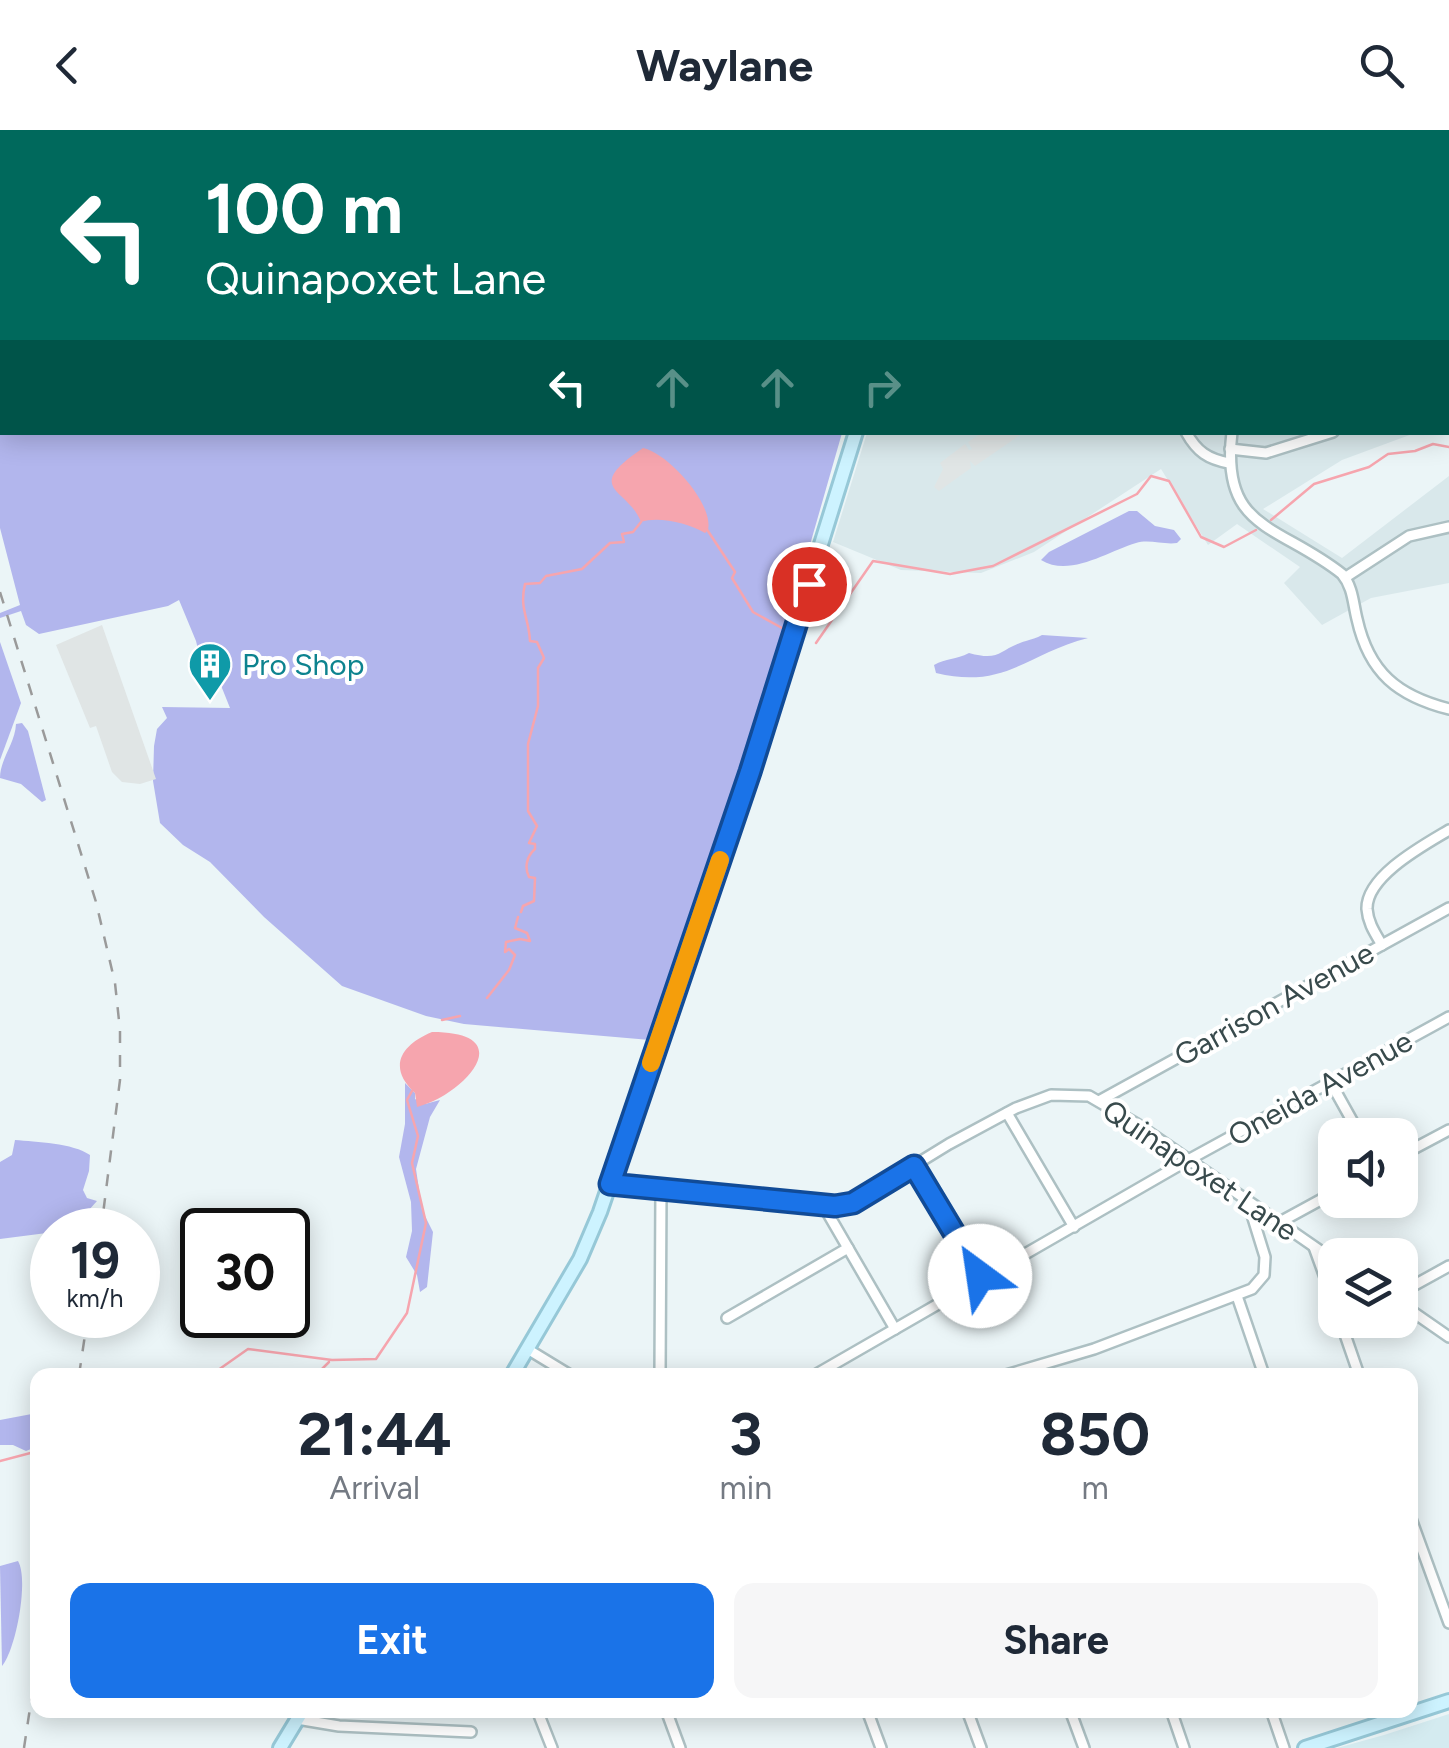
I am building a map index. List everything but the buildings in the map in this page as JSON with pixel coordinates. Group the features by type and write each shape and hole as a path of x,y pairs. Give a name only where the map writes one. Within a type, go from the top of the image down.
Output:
{"main road":[{"path":"517,1368 580,1259 610,1184 750,772 855,435"},
{"path":"1418,1709 1449,1702"},
{"path":"280,1748 298,1718"},
{"path":"1304,1748 1380,1718"}],"street":[{"path":"1188,435 1196,450 1229,464"},
{"path":"1232,435 1229,464 1236,496 1246,513 1346,577 1364,647 1384,676 1413,699 1449,709"},
{"path":"1230,449 1266,454 1312,436"},
{"path":"1346,577 1409,536 1449,527"},
{"path":"1382,945 1369,922 1366,904 1376,886 1398,861 1449,830"},
{"name":"Garrison Avenue","path":"1099,1100 1449,908"},
{"name":"Oneida Avenue","path":"827,1368 1449,1017"},
{"path":"1331,1083 1351,1118"},
{"name":"Quinapoxet Lane","path":"610,1184 823,1205 853,1203 1008,1113 1051,1095 1088,1096 1190,1160 1318,1250"},
{"path":"1008,1113 1074,1227"},
{"path":"1418,1146 1449,1130"},
{"path":"914,1166 982,1280"},
{"path":"660,1368 661,1188"},
{"path":"1280,1222 1318,1201"},
{"path":"1024,1368 1094,1349 1252,1290 1264,1276 1265,1257 1248,1202"},
{"path":"823,1205 895,1329"},
{"path":"1314,1247 1318,1258"},
{"path":"728,1318 848,1248"},
{"path":"1418,1282 1449,1266"},
{"path":"1237,1296 1262,1368"},
{"path":"1418,1315 1449,1337"},
{"path":"1346,1338 1357,1368"},
{"path":"529,1350 559,1368"},
{"path":"1418,1538 1449,1622"},
{"path":"311,1718 339,1726 471,1732"},
{"path":"540,1718 552,1748"},
{"path":"669,1718 680,1748"},
{"path":"870,1718 881,1748"},
{"path":"970,1718 981,1748"},
{"path":"1073,1718 1084,1748"},
{"path":"1174,1718 1184,1748"},
{"path":"1274,1718 1284,1748"}],"shaded area":[{"path":"0,435 841,435 785,632 650,1040 464,1024 426,1016 342,986 264,917 210,862 183,845 160,823 153,781 157,729 167,718 162,707 230,708 220,683 202,666 179,600 168,606 39,634 26,625 21,611 0,618 0,613 20,605 0,528"},
{"path":"866,435 1410,435 1342,460 1263,509 1342,558 1449,476 1449,583 1371,598 1322,625 1284,583 1300,567 1237,524 1208,545 1161,469 1034,552 981,573 901,570 833,542"},
{"path":"979,435 1020,435 975,466 970,461 971,468 939,491 934,487 943,469 940,463 965,444 972,449 968,442"},
{"path":"643,448 665,459 697,494 708,519 705,533 673,522 641,522 614,488 615,472"},
{"path":"1129,511 1137,511 1155,526 1174,530 1181,539 1177,543 1136,543 1076,565 1052,565 1041,560 1049,552"},
{"path":"102,625 156,779 140,784 122,782 112,772 96,726 90,728 56,645"},
{"path":"1042,635 1088,638 999,673 960,677 936,673 934,665 943,661 969,653 994,655"},
{"path":"0,642 21,703 0,760"},
{"path":"22,723 28,731 46,800 42,802 21,784 0,778 16,724"},
{"path":"432,1032 459,1035 474,1042 479,1053 466,1078 452,1090 417,1107 415,1093 401,1074 401,1058 412,1043"},
{"path":"405,1083 415,1093 415,1099 425,1104 440,1100 430,1117 416,1169 422,1210 433,1232 427,1287 420,1292 417,1275 406,1257 412,1231 411,1202 399,1157 405,1124"},
{"path":"15,1140 83,1151 90,1155 83,1190 87,1198 97,1201 91,1208 30,1208 30,1235 0,1239 0,1162 12,1155"},
{"path":"30,1414 30,1449 0,1445 0,1420"},
{"path":"18,1561 22,1583 19,1614 2,1666 0,1566"},
{"path":"1449,1714 1449,1748 1337,1748 1384,1735"}],"waterway":[{"path":"1271,520 1314,484 1369,467 1388,454 1433,444 1449,447"},
{"path":"816,643 873,561 950,574 993,566 1137,494 1151,476 1169,481 1201,537 1224,547 1256,530"},
{"path":"521,912 523,906 534,901 535,878 529,877 527,869 528,858 535,849 535,844 529,843 537,826 528,811 528,744 538,706 538,668 544,658 537,642 530,641 524,607 525,584 582,569 610,543 624,542 622,534 633,532 641,522"},
{"path":"706,528 735,572 732,578 753,612 782,628"},
{"path":"487,998 509,970 515,955 509,949 505,952 506,942 530,941 527,933 515,928 518,917"},
{"path":"442,1020 460,1016"},
{"path":"221,1368 248,1349 332,1360 376,1359 407,1313 426,1223 412,1163 418,1136 407,1100 412,1091"},
{"path":"323,1368 329,1362"},
{"path":"0,1461 30,1453"}],"railway":[{"path":"0,592 96,902 115,983 120,1080 104,1208"},
{"path":"80,1368 85,1338"},
{"path":"24,1748 30,1708"}],"slow traffic":[{"path":"651,1063 720,860"}],"place":[{"name":"Pro Shop","path":"210,702"}],"route":[{"path":"809,584 750,772 610,1184 835,1206 853,1203 914,1166 980,1276"}]}
